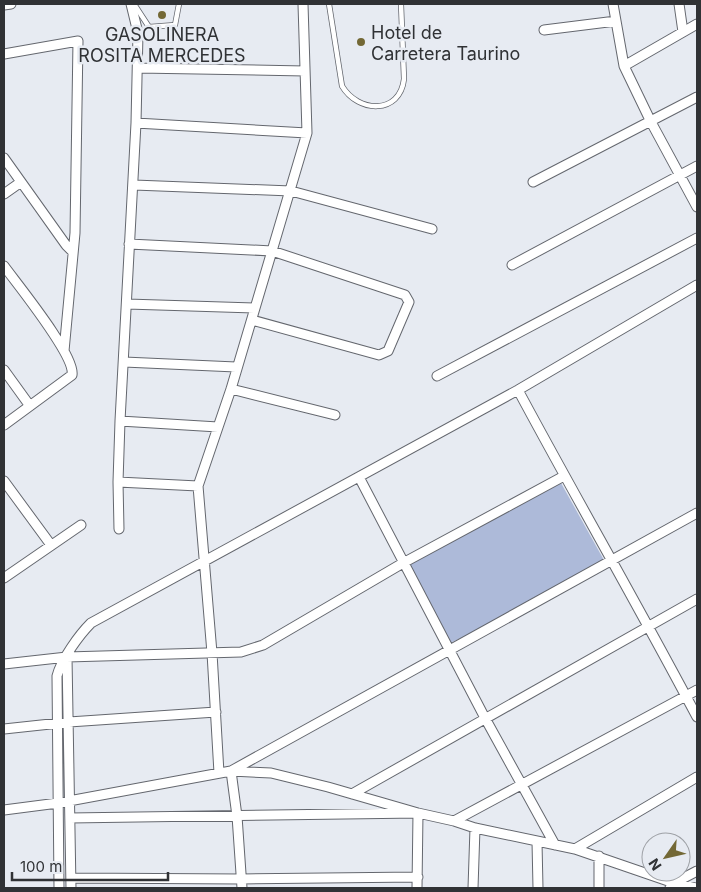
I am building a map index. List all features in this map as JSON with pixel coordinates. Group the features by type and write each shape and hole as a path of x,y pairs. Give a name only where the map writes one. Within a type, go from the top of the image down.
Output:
{"street":[{"path":"4,5 11,4"},
{"path":"119,529 120,421 134,185 138,68 138,33 133,4"},
{"path":"219,773 212,653 198,486 252,320 307,133 302,4"},
{"path":"613,4 624,66 651,122 697,207"},
{"path":"679,4 683,32"},
{"path":"544,30 616,21"},
{"path":"624,66 697,24"},
{"path":"4,54 78,41 74,252 64,351"},
{"path":"138,68 305,71"},
{"path":"533,182 651,122 697,96"},
{"path":"136,123 307,133"},
{"path":"4,158 66,245 74,252"},
{"path":"512,264 697,166"},
{"path":"4,194 21,182"},
{"path":"134,185 291,191 432,229"},
{"path":"438,376 697,238"},
{"path":"129,244 272,251 404,295 410,302 388,350 379,355 252,320"},
{"path":"4,266 43,318 72,367 72,375 4,425"},
{"path":"59,888 58,676 59,669 77,637 91,623 518,390 697,285"},
{"path":"126,304 254,308"},
{"path":"124,362 236,367"},
{"path":"4,370 30,406"},
{"path":"230,389 335,415"},
{"path":"518,390 697,718"},
{"path":"120,421 218,427"},
{"path":"4,664 67,657 241,652 262,645 403,563 564,476"},
{"path":"359,477 485,718 555,845"},
{"path":"4,481 51,545"},
{"path":"118,482 198,486"},
{"path":"230,771 697,513"},
{"path":"4,578 80,525"},
{"path":"352,794 697,599"},
{"path":"67,657 71,888"},
{"path":"454,821 697,690"},
{"path":"4,729 69,722 216,712"},
{"path":"230,771 237,816 242,883"},
{"path":"4,810 58,803 230,771 271,773 475,828 575,849 600,856 672,886 696,888"},
{"path":"575,849 697,777"},
{"path":"70,818 418,813"},
{"path":"417,888 418,813"},
{"path":"473,888 475,828"},
{"path":"537,842 538,888"},
{"path":"599,888 600,856"},
{"path":"672,886 697,871"},
{"path":"71,878 242,883 418,877"}],"lane":[{"path":"133,4 149,27 175,26 179,4"},
{"path":"329,4 342,86 346,94 356,102 375,106 386,104 396,99 403,89 401,4"}],"shaded area":[{"path":"561,483 605,562 489,625 450,643 409,564"}],"place":[{"name":"GASOLINERA ROSITA MERCEDES","path":"162,15"},
{"name":"Hotel de Carretera Taurino","path":"361,42"}]}
